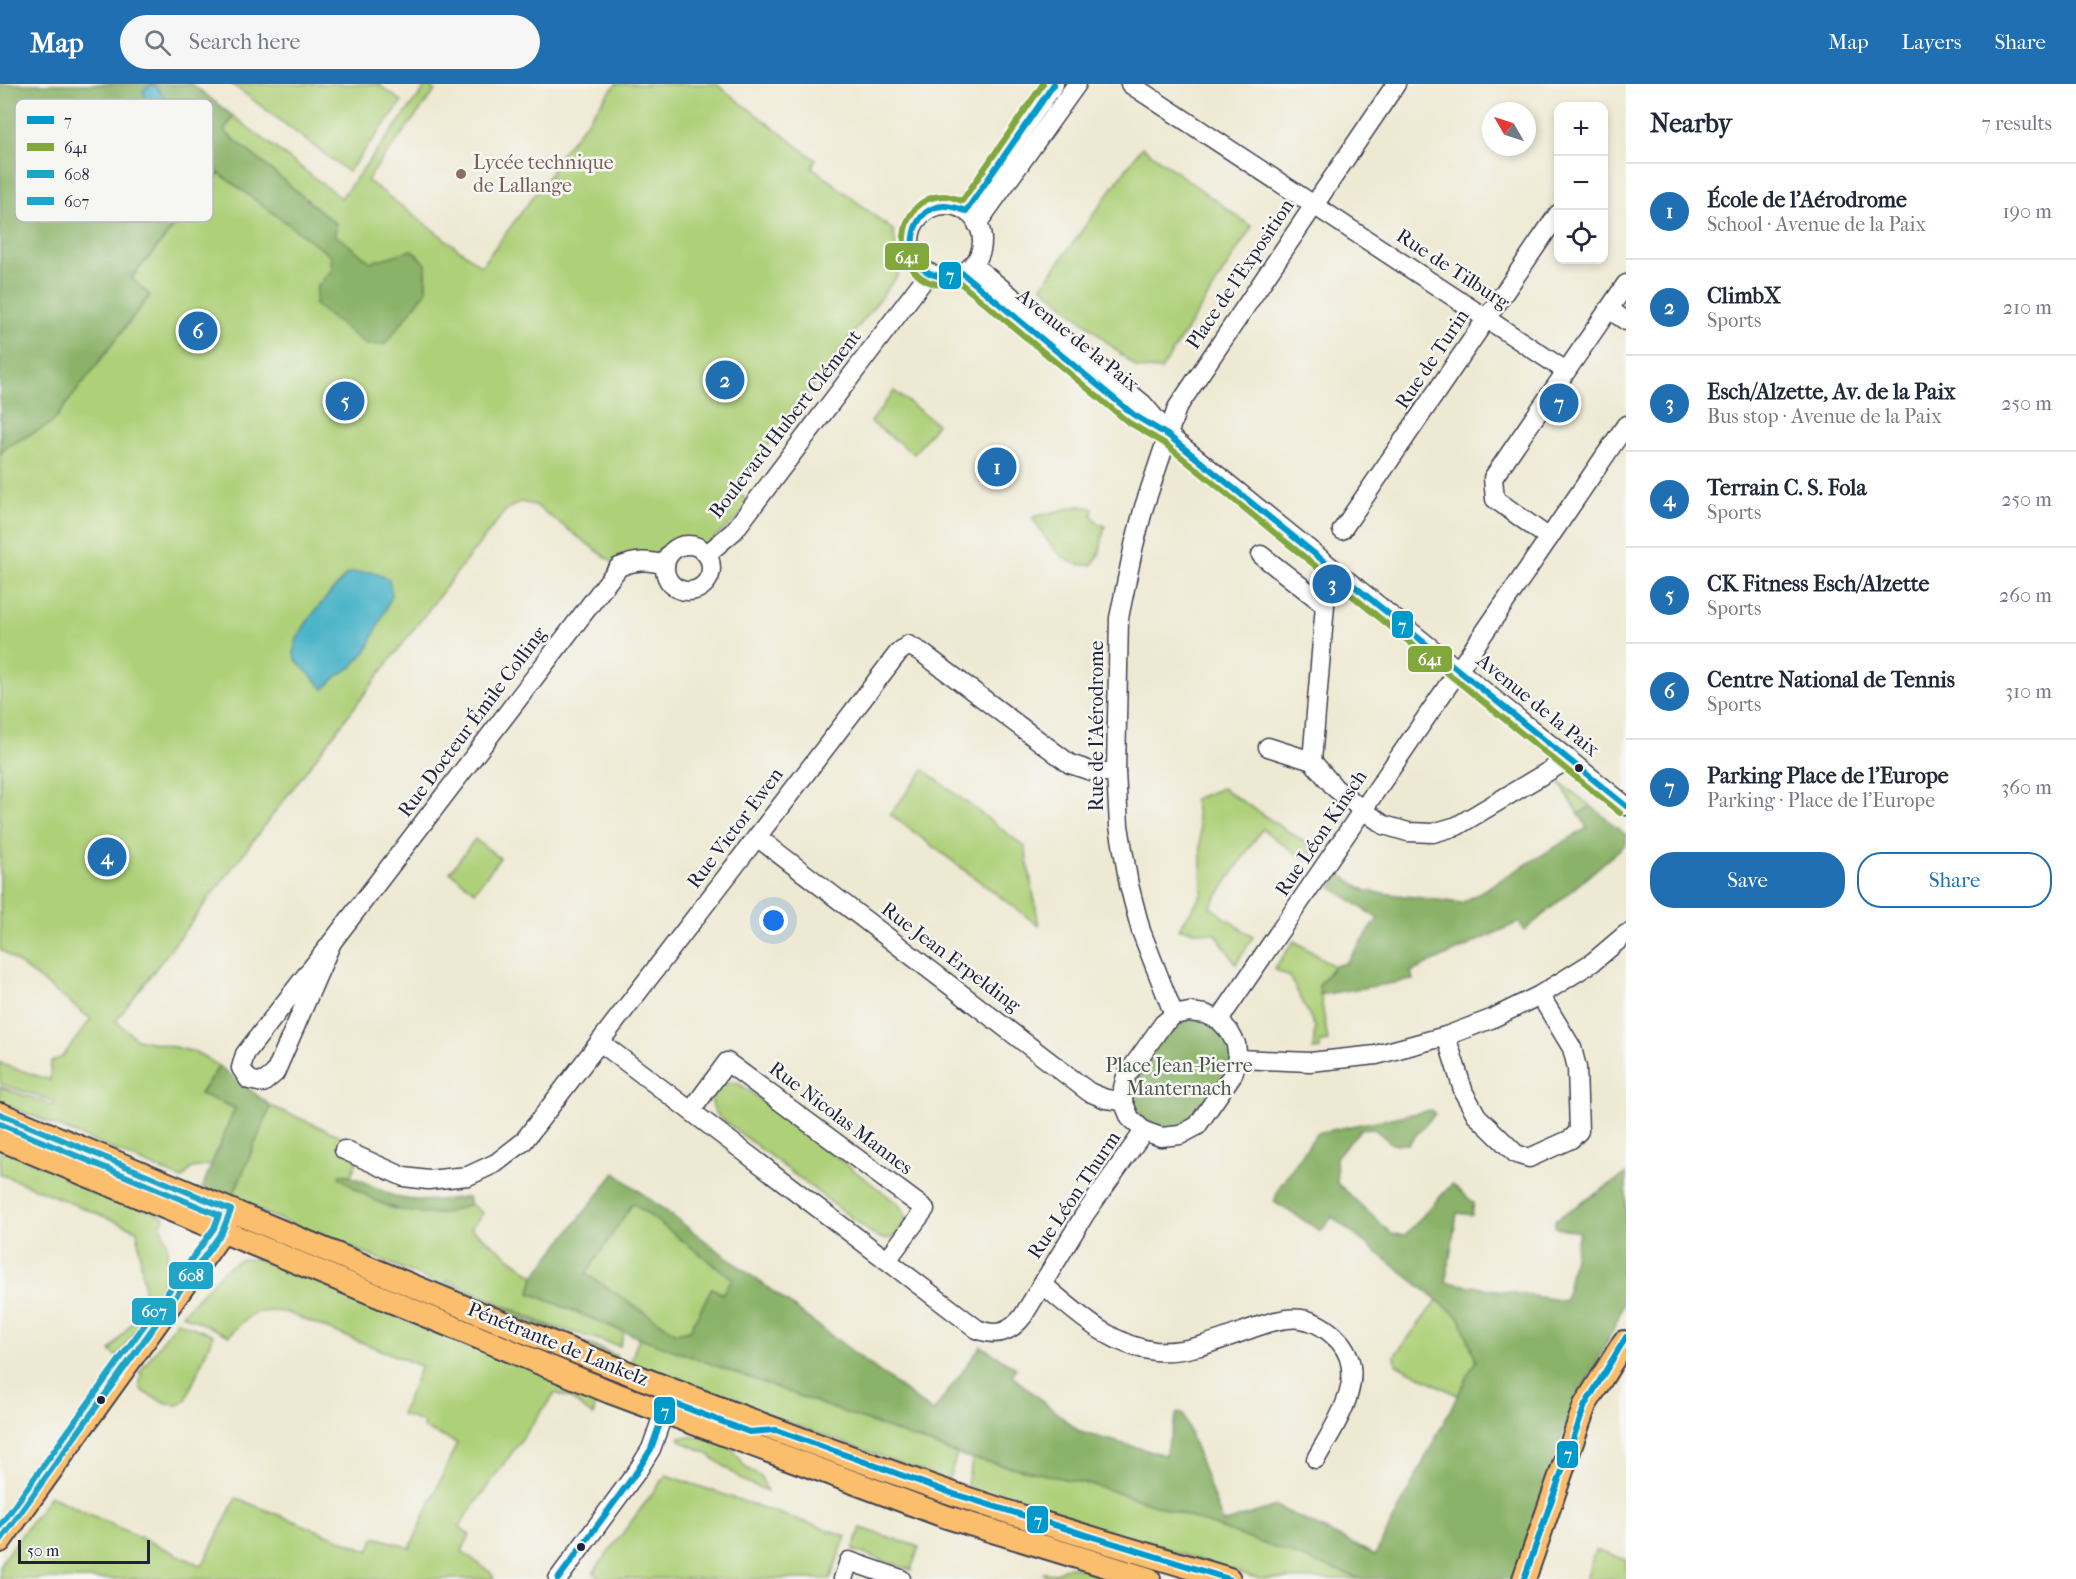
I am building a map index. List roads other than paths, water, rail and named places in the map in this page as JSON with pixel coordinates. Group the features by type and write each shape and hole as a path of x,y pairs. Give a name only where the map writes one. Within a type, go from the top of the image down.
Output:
{"main road":[{"name":"Pénétrante de Lankelz","path":"0,1114 226,1221 947,1517 1149,1579"},
{"name":"Pénétrante de Lankelz","path":"0,1139 226,1221 385,1274 668,1401 776,1430 954,1494 1229,1579"},
{"path":"0,1541 226,1221"},
{"path":"1524,1579 1585,1405 1625,1340"},
{"path":"1539,1579 1625,1340"}],"street":[{"path":"971,218 1054,84"},
{"path":"971,218 1077,84"},
{"name":"Place de l'Exposition","path":"1130,84 1314,205 1177,408 1169,436"},
{"path":"1314,205 1396,84"},
{"path":"947,205 971,218 981,235 982,246 967,269 951,277 940,277 920,266 910,247 910,236 921,216 937,207 947,205"},
{"name":"Rue de Tilburg","path":"1314,205 1566,371"},
{"name":"Rue de Turin","path":"1342,530 1554,220"},
{"name":"Avenue de la Paix","path":"967,269 1134,415 1169,436 1626,806"},
{"name":"Boulevard Hubert Clément","path":"707,554 734,531 929,273"},
{"path":"1550,538 1495,499 1493,478 1626,284"},
{"path":"1609,309 1626,321"},
{"name":"Rue Léon Kinsch","path":"1219,1020 1626,425"},
{"name":"Rue de l'Aérodrome","path":"1169,436 1144,507 1121,602 1116,772 1119,826 1129,885 1142,931 1174,1015"},
{"path":"694,546 707,554 712,568 711,576 701,588 687,592 673,586 665,573 665,565 672,551 678,547 694,546"},
{"path":"1261,555 1325,605 1312,760"},
{"name":"Rue Docteur Émile Colling","path":"332,942 275,1073 263,1083 249,1080 241,1068 245,1054 619,567 633,561 650,561 665,565"},
{"name":"Rue Victor Ewen","path":"344,1150 404,1177 428,1180 468,1176 496,1163 523,1142 898,652 908,645 921,652 1070,764 1094,772 1116,772"},
{"path":"1268,747 1312,760 1335,788 1384,825 1408,832 1433,833 1457,826 1569,759"},
{"name":"Rue Jean Erpelding","path":"757,837 1089,1092 1106,1099 1123,1101"},
{"path":"1238,1059 1310,1062 1376,1054 1446,1036 1491,1019 1540,995 1593,962 1626,934"},
{"path":"1446,1036 1464,1093 1477,1116 1516,1154 1529,1158 1571,1139 1579,1131 1577,1068 1572,1048 1540,995"},
{"path":"1189,1012 1205,1014 1219,1020 1229,1031 1236,1044 1238,1059 1233,1074 1197,1126 1180,1135 1161,1137 1143,1131 1130,1118 1123,1101 1126,1076 1163,1024 1174,1015 1189,1012"},
{"path":"600,1042 977,1329 999,1334 1015,1326 1042,1284 1091,1324 1120,1341 1154,1351 1182,1350 1277,1320 1301,1319 1324,1327 1341,1343 1351,1365 1352,1385 1346,1405 1316,1459"},
{"name":"Rue Nicolas Mannes","path":"691,1111 727,1062 925,1209 887,1260"},
{"name":"Rue Léon Thurm","path":"1042,1284 1085,1214 1143,1131"},
{"path":"558,1579 651,1449 668,1401"},
{"path":"843,1579 849,1561 901,1579"}],"water":[{"path":"151,85 157,87 167,99 146,99 144,89"},
{"path":"372,572 389,579 392,595 367,650 352,667 337,676 324,689 295,658 294,649 298,638 313,614 348,573"}],"place":[{"name":"Lycée technique de Lallange","path":"461,174"},
{"name":"Centre National de Tennis","path":"198,331"},
{"name":"ClimbX","path":"725,380"},
{"name":"CK Fitness Esch/Alzette","path":"345,401"},
{"name":"Parking Place de l'Europe","path":"1559,403"},
{"name":"École de l'Aérodrome","path":"997,467"},
{"name":"Esch/Alzette, Av. de la Paix","path":"1332,584"},
{"name":"Terrain C. S. Fola","path":"107,857"}],"park label":[{"name":"Place Jean-Pierre Manternach","path":"1179,1076"}]}
